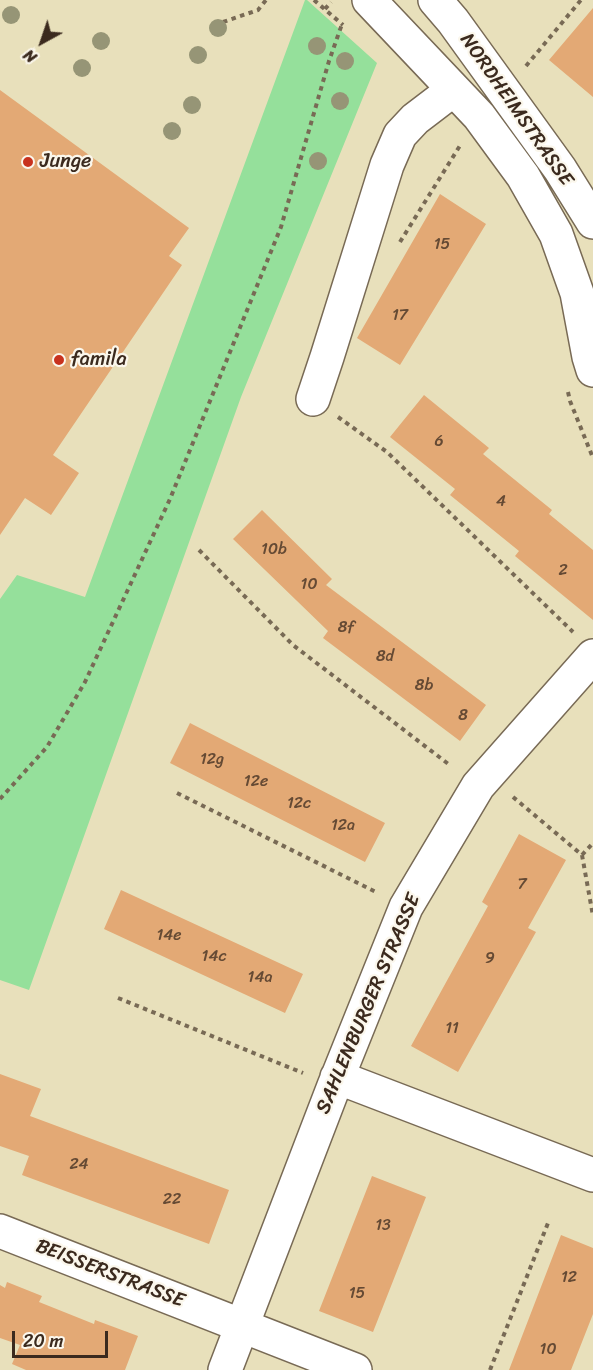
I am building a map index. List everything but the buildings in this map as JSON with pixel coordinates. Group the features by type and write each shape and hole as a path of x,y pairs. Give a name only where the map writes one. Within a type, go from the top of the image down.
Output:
{"street":[{"name":"NORDHEIMSTRASSE","path":"369,0 479,116 516,168 556,234 577,292 593,370"},
{"name":"NORDHEIMSTRASSE","path":"435,0 453,21 554,160 593,222"},
{"path":"313,399 387,165 400,135 415,119 453,90"},
{"name":"SAHLENBURGER STRASSE","path":"225,1370 335,1082 406,907 483,781 584,645"},
{"path":"335,1082 593,1175"},
{"name":"BEISSERSTRASSE","path":"0,1231 355,1370"}],"path":[{"path":"223,22 258,10 266,0"},
{"path":"0,799 47,747 85,682 170,499 281,227 329,61 342,24 314,0"},
{"path":"524,69 581,0"},
{"path":"325,9 331,2"},
{"path":"461,144 467,153"},
{"path":"568,391 593,458"},
{"path":"313,399 387,452 584,645"},
{"path":"199,550 293,645 582,855 593,916"},
{"path":"177,793 406,907"},
{"path":"582,855 593,843"},
{"path":"118,998 335,1082"},
{"path":"490,1370 548,1223"}],"green space":[{"path":"305,0 377,63 241,397 29,990 0,980 0,599 17,575 85,597"}],"place":[{"name":"Junge","path":"28,162"},
{"name":"famila","path":"59,360"}]}
